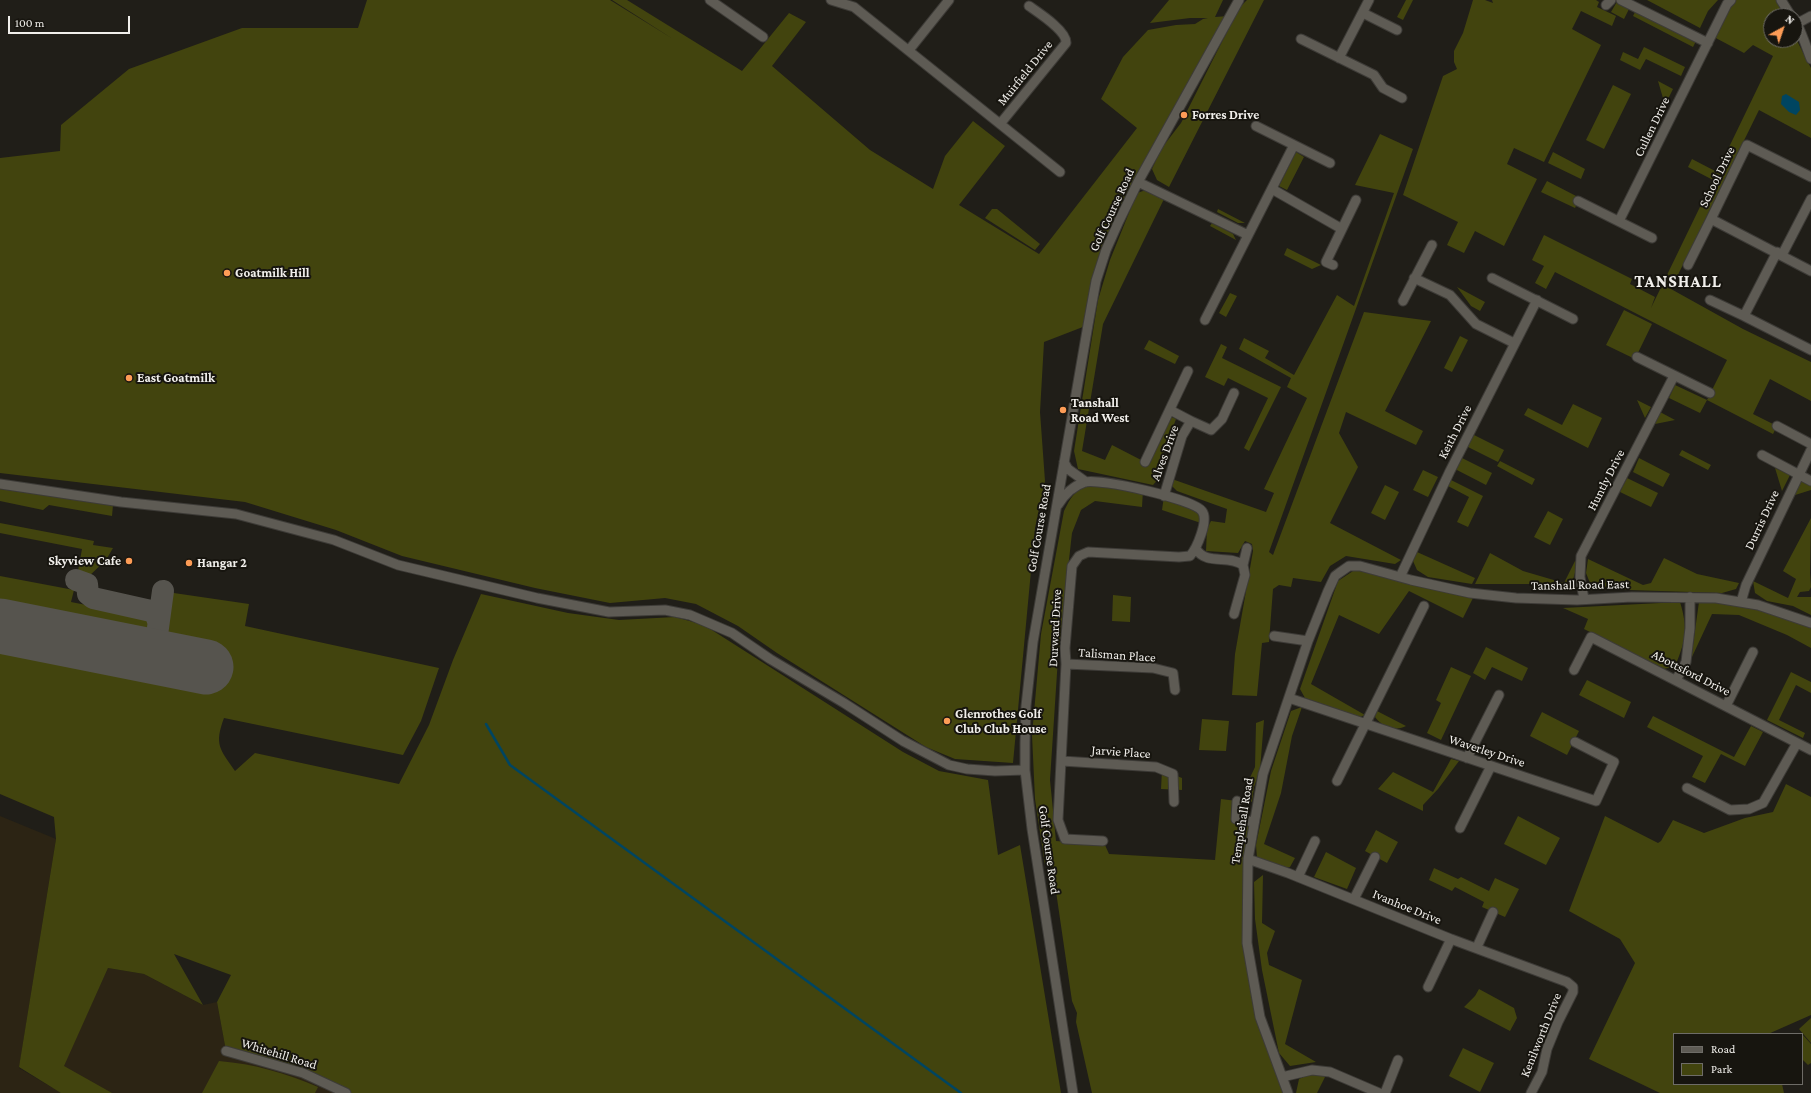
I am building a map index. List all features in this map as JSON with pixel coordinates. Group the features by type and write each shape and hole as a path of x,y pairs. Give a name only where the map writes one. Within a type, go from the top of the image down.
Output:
{"street":[{"path":"710,0 763,37"},
{"name":"Muirfield Drive","path":"831,0 854,7 1060,172"},
{"path":"909,50 949,0"},
{"name":"Golf Course Road","path":"1073,1093 1035,852 1025,770 1025,719 1028,676 1096,281 1106,250 1138,182 1239,0"},
{"path":"1339,58 1369,0"},
{"path":"1621,0 1708,43"},
{"name":"Cullen Drive","path":"1619,221 1727,4 1731,0"},
{"name":"Muirfield Drive","path":"1000,124 1066,43 1066,38 1062,32 1029,6"},
{"path":"1363,13 1397,30"},
{"path":"1301,39 1374,75 1383,88 1402,98"},
{"path":"1803,41 1811,59"},
{"path":"1256,126 1330,163"},
{"path":"1205,320 1294,145"},
{"name":"School Drive","path":"1688,265 1747,145 1811,177"},
{"path":"1138,182 1248,235"},
{"path":"1272,190 1342,228"},
{"path":"1744,316 1811,199"},
{"path":"1332,265 1326,262 1356,200"},
{"path":"1578,201 1652,238"},
{"name":"School Drive","path":"1711,219 1811,271"},
{"path":"1403,301 1432,245"},
{"path":"1414,278 1450,296 1476,324 1514,343"},
{"path":"1492,278 1573,319"},
{"name":"Keith Drive","path":"1400,577 1447,477 1537,300"},
{"path":"1710,300 1811,350"},
{"path":"1637,358 1710,393"},
{"name":"Alves Drive","path":"1144,462 1188,371"},
{"name":"Huntly Drive","path":"1584,599 1580,577 1582,556 1674,376"},
{"name":"Alves Drive","path":"1170,410 1210,430 1222,419 1234,393"},
{"name":"Alves Drive","path":"1164,496 1182,436 1191,421"},
{"path":"1777,426 1811,444"},
{"name":"Durris Drive","path":"1741,602 1746,585 1798,474 1811,450"},
{"path":"1762,455 1811,481"},
{"path":"1064,462 1068,469 1086,482"},
{"path":"1056,508 1069,491 1086,482 1094,481 1110,483 1164,496 1192,505 1203,511 1204,524 1196,549 1207,559 1234,560 1243,565"},
{"path":"0,484 121,502 236,514 334,540 398,565 523,594 609,612 665,610 690,615 732,633 770,659 844,703 903,741 949,765 967,769 995,771 1025,770"},
{"path":"1234,614 1245,576 1243,565 1247,548"},
{"name":"Durward Drive","path":"1103,841 1065,839 1058,820 1066,664 1065,648 1072,566 1079,556 1095,551 1185,557 1190,556 1196,549"},
{"name":"Tanshall Road East","path":"1349,566 1360,566 1470,593 1516,598 1716,598 1741,602 1778,611 1811,623"},
{"name":"Templehall Road","path":"1288,1093 1260,1017 1246,943 1248,859 1263,774 1288,698 1334,576 1349,566"},
{"path":"1676,680 1686,662 1690,628 1690,597"},
{"path":"1337,781 1424,606"},
{"path":"1274,636 1308,642"},
{"name":"Abottsford Drive","path":"1574,670 1590,637 1811,750"},
{"path":"1726,706 1753,652"},
{"name":"Talisman Place","path":"1066,664 1153,668 1173,674 1175,690"},
{"path":"1467,758 1499,695"},
{"name":"Waverley Drive","path":"1288,698 1596,801 1614,762 1575,742"},
{"path":"1687,788 1730,810 1749,809 1763,803 1797,743"},
{"name":"Jarvie Place","path":"1062,761 1156,767 1173,774 1174,802"},
{"path":"1460,828 1491,766"},
{"path":"1237,800 1236,819 1254,822"},
{"path":"1298,877 1315,841"},
{"name":"Ivanhoe Drive","path":"1354,900 1375,857"},
{"name":"Ivanhoe Drive","path":"1248,859 1298,877 1451,939 1477,947 1554,976 1567,982 1572,987"},
{"path":"1477,947 1493,912"},
{"name":"Ivanhoe Drive","path":"1428,987 1451,939"},
{"name":"Kenilworth Drive","path":"1531,1093 1542,1072 1547,1049 1553,1034 1574,992 1572,987"},
{"name":"Whitehill Road","path":"226,1051 303,1073 346,1093"},
{"path":"1385,1093 1398,1060"},
{"path":"1282,1077 1312,1070 1330,1072 1379,1093"}],"shaded area":[{"path":"0,816 56,839 19,1068 53,1088 108,968 144,974 203,1005 217,1002 226,1051 303,1073 346,1093 0,1093"}],"green space":[{"path":"367,0 610,0 673,39 612,0 627,0 742,71 789,13 806,22 772,66 870,150 933,189 945,156 973,121 1005,146 959,205 1039,254 1137,128 1101,99 1123,57 1148,30 1176,25 1195,24 1208,18 1190,18 1150,23 1169,0 1223,0 1215,17 1229,16 1118,223 1088,325 1044,342 1040,412 1045,481 1035,528 1013,763 955,759 926,747 777,653 738,626 696,604 665,598 610,603 535,588 402,556 336,530 245,502 0,473 0,158 60,151 61,125 129,69 242,28 358,28"},
{"path":"1247,0 1264,0 1169,187 1157,180 1152,169 1161,149 1181,123 1239,8"},
{"path":"1406,0 1413,0 1403,20 1397,17"},
{"path":"1473,0 1485,0 1493,3 1492,0 1596,0 1599,2 1597,7 1616,16 1612,26 1581,11 1572,29 1601,45 1544,162 1514,148 1507,164 1537,179 1504,246 1475,231 1464,253 1447,245 1458,222 1403,195 1443,76 1457,69 1454,62 1454,51 1463,33"},
{"path":"1618,0 1630,7 1624,19 1611,12"},
{"path":"1647,0 1718,0 1708,11 1700,28"},
{"path":"1731,0 1776,0 1780,8 1763,8 1763,48 1801,48 1811,68 1811,138 1759,110 1671,289 1743,329 1811,362 1811,401 1770,379 1753,414 1777,426 1773,434 1707,400 1727,360 1555,272 1546,289 1535,283 1544,266 1532,260 1544,235 1632,279 1630,284 1655,297 1651,308 1713,180 1688,167 1692,159 1717,172 1773,56 1753,45 1744,53 1712,36"},
{"path":"1636,10 1696,41 1693,47 1633,16"},
{"path":"1644,47 1685,67 1681,76 1646,59 1640,70 1620,60 1623,52 1638,59"},
{"path":"1658,81 1673,89 1665,105"},
{"path":"1613,85 1631,94 1604,149 1586,140"},
{"path":"1380,134 1413,149 1269,552 1273,555 1364,312 1431,321 1385,411 1423,431 1416,445 1346,412 1339,433 1358,467 1330,523 1401,560 1395,564 1346,556 1330,566 1321,582 1293,578 1291,587 1279,585 1273,589 1269,642 1262,643 1257,696 1232,695 1235,654 1253,551 1252,544 1245,541 1238,553 1206,551 1207,529 1211,521 1225,523 1227,509 1177,491 1171,485 1169,478 1266,512 1274,493 1264,489 1307,398 1287,387 1291,378 1239,349 1244,338 1269,351 1265,358 1294,375 1337,295 1354,306 1394,193 1355,185"},
{"path":"1296,152 1304,157 1287,190 1279,186"},
{"path":"1553,152 1585,169 1581,179 1548,163"},
{"path":"1547,181 1580,198 1575,208 1541,192"},
{"path":"1146,190 1164,199 1103,324 1082,451 1105,460 1112,445 1145,462 1167,415 1176,419 1160,463 1165,466 1161,476 1153,485 1078,469 1074,451 1098,300 1110,260 1137,193"},
{"path":"992,209 997,209 1040,244 1035,250 985,218"},
{"path":"1218,209 1245,223 1238,223 1217,212"},
{"path":"1212,223 1233,234 1236,240 1210,226"},
{"path":"1287,248 1321,265 1312,269 1284,255"},
{"path":"1457,287 1485,302 1480,311 1471,306"},
{"path":"1230,293 1237,296 1226,317 1219,313"},
{"path":"1624,310 1652,324 1635,359 1606,345"},
{"path":"1460,336 1468,340 1452,372 1444,368"},
{"path":"1149,340 1179,356 1175,364 1144,349"},
{"path":"1221,344 1227,347 1222,358 1281,387 1249,451 1244,448 1268,398 1228,378 1224,386 1205,377"},
{"path":"1675,385 1707,400 1700,413 1669,398"},
{"path":"1637,400 1651,407 1645,418"},
{"path":"1573,404 1602,418 1588,448 1524,415 1528,408 1562,425"},
{"path":"1660,412 1675,420 1655,424"},
{"path":"1472,434 1504,450 1498,462 1466,446"},
{"path":"1682,450 1711,465 1708,470 1679,455"},
{"path":"1460,457 1492,473 1486,485 1455,469"},
{"path":"1639,458 1670,474 1663,487 1633,472"},
{"path":"1500,461 1535,479 1532,485 1497,466"},
{"path":"1775,468 1790,475 1782,491"},
{"path":"1423,470 1438,477 1428,497 1413,490"},
{"path":"1627,478 1658,493 1651,507 1620,492"},
{"path":"1451,480 1483,496 1468,527 1457,522 1469,497 1448,486"},
{"path":"1801,481 1811,486 1811,490 1792,496"},
{"path":"1087,484 1143,490 1142,507 1095,501 1081,510 1072,533 1058,658 1050,780 1056,841 1105,845 1109,854 1215,860 1221,799 1237,801 1236,819 1254,822 1247,943 1260,1017 1288,1093 1092,1093 1076,1022 1077,1013 1072,1001 1052,864 1045,865 1035,799 1032,735 1041,634 1064,511 1073,495"},
{"path":"1385,485 1399,492 1385,520 1371,513"},
{"path":"0,489 113,505 112,516 49,505 43,510 0,501"},
{"path":"1164,496 1198,508 1204,524 1162,510"},
{"path":"1548,511 1563,519 1550,545 1534,537"},
{"path":"1811,518 1811,587 1809,591 1800,592 1797,597 1811,597 1811,615 1793,606 1767,601 1755,593 1753,581 1788,598 1796,579 1783,571"},
{"path":"0,523 94,541 93,545 113,548 106,560 86,579 77,576 82,549 0,533"},
{"path":"1417,552 1475,578 1472,584 1428,577 1417,570 1413,561"},
{"path":"1490,553 1523,571 1564,583 1575,561 1578,562 1571,587 1560,590 1531,584 1475,584"},
{"path":"1664,558 1697,574 1739,583 1736,589 1722,593 1598,589 1592,588 1586,573 1588,559 1643,585 1651,583"},
{"path":"1353,571 1370,571 1473,598 1463,618 1409,591 1379,634 1339,615 1311,684 1365,715 1360,717 1305,698 1300,689 1338,581"},
{"path":"0,576 74,590 71,602 147,617 153,624 150,634 146,639 136,644 0,618"},
{"path":"167,592 249,604 245,626 439,668 421,721 403,755 224,718 219,735 220,746 222,752 235,771 255,753 399,784 429,725 453,660 481,594 568,613 619,620 675,617 704,625 903,752 939,771 988,780 998,855 1020,845 1061,1093 346,1093 303,1073 226,1051 217,1002 231,975 174,954 203,1005 144,974 108,968 64,1066 112,1093 61,1093 19,1067 56,839 54,817 0,794 0,640 165,672 167,680 203,687 208,659 180,654 173,651 167,648 160,637"},
{"path":"1113,595 1131,597 1130,622 1112,621"},
{"path":"1714,601 1764,610 1799,622 1811,628 1811,648 1787,635 1739,615 1712,614 1691,659 1699,602"},
{"path":"1680,602 1685,627 1684,642 1675,666 1664,669 1584,629 1588,619 1563,608"},
{"path":"1486,647 1528,668 1522,681 1492,667 1485,680 1473,673"},
{"path":"1451,667 1471,676 1441,740 1427,733 1441,703 1436,700"},
{"path":"1791,672 1811,682 1811,693 1796,685 1779,720 1805,733 1803,738 1767,720"},
{"path":"1587,680 1631,702 1624,718 1579,695"},
{"path":"1302,707 1292,736 1281,793 1264,844 1295,858 1290,867 1279,867 1257,858 1256,845 1271,771 1291,711"},
{"path":"1377,711 1406,726 1402,728 1393,728 1381,723 1375,717"},
{"path":"1542,712 1579,731 1567,755 1530,736"},
{"path":"1653,716 1734,757 1751,726 1763,732 1745,766 1721,754 1705,783 1692,777 1703,756 1647,727"},
{"path":"1202,719 1229,721 1226,751 1199,750"},
{"path":"1264,720 1260,770 1254,787 1252,802 1247,801 1247,784 1255,767 1256,723"},
{"path":"1451,759 1459,761 1438,789 1423,805 1423,811 1378,789 1393,772 1433,792"},
{"path":"1162,770 1182,778 1182,790 1161,789"},
{"path":"1786,784 1811,797 1811,1015 1770,1033 1673,1033 1673,1085 1782,1085 1784,1093 1660,1093 1589,1059 1635,963 1620,939 1569,911 1605,816 1658,843 1661,841 1673,820 1704,833 1745,818 1773,812"},
{"path":"1518,816 1560,838 1546,865 1504,844"},
{"path":"1376,830 1398,842 1387,863 1365,851"},
{"path":"1326,852 1356,868 1347,889 1314,877"},
{"path":"1434,868 1458,879 1461,877 1489,891 1495,878 1519,889 1505,917 1482,907 1484,902 1455,887 1452,891 1429,880"},
{"path":"1263,875 1262,923 1275,931 1267,953 1269,965 1302,980 1285,1044 1316,1062 1290,1066 1279,1053 1262,970 1255,919 1254,882"},
{"path":"1479,989 1514,1008 1517,1018 1510,1031 1464,1007 1475,996"},
{"path":"1811,1018 1811,1043 1803,1033 1799,1029"},
{"path":"1803,1035 1811,1044 1811,1063 1808,1065 1803,1060"},
{"path":"1463,1048 1494,1063 1480,1092 1449,1076"},
{"path":"219,1061 245,1064 270,1070 294,1077 318,1087 315,1093 202,1093"},
{"path":"1312,1073 1326,1075 1317,1093 1296,1093 1299,1079"}],"water":[{"path":"1786,94 1799,102 1800,110 1796,115 1789,112 1781,104 1782,96"}],"waterway":[{"path":"486,724 510,765 961,1093"}],"taxiway":[{"path":"76,580 87,584 88,594 93,598 151,611 156,615 158,621"},
{"path":"128,651 146,649 155,640 163,591"},
{"path":"157,635 159,647 163,653 174,660"}],"runway":[{"path":"0,626 206,667"}],"place":[{"name":"Forres Drive","path":"1184,115"},
{"name":"Goatmilk Hill","path":"227,273"},
{"name":"East Goatmilk","path":"129,378"},
{"name":"Tanshall Road West","path":"1063,410"},
{"name":"Skyview Cafe","path":"129,561"},
{"name":"Hangar 2","path":"189,563"},
{"name":"Glenrothes Golf Club Club House","path":"947,721"}],"district":[{"name":"TANSHALL","path":"1678,282"}]}
